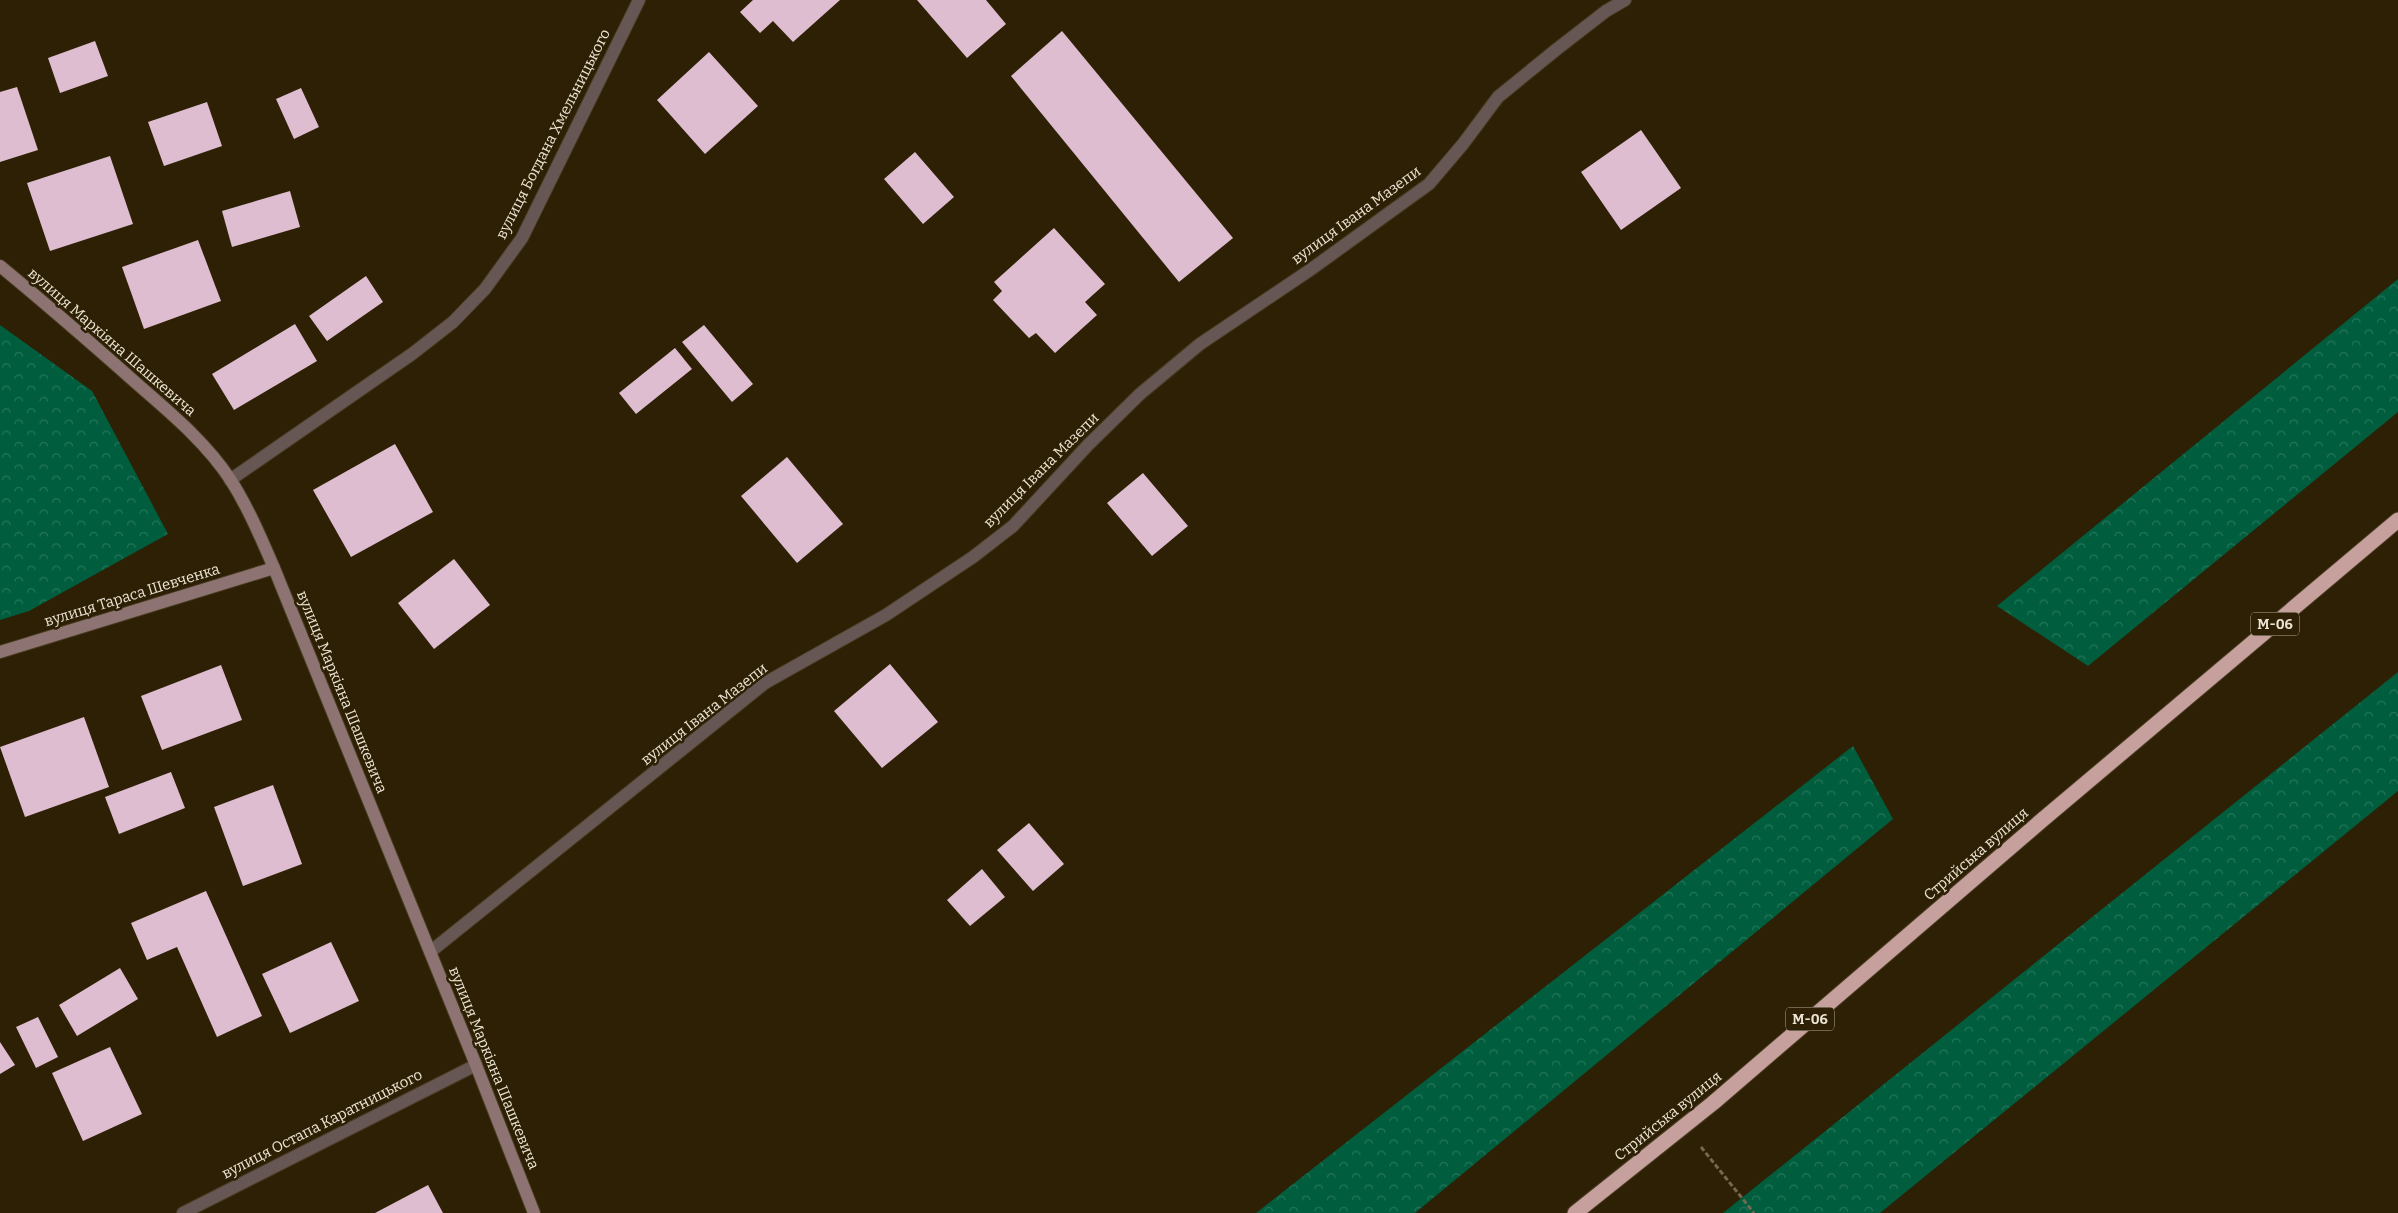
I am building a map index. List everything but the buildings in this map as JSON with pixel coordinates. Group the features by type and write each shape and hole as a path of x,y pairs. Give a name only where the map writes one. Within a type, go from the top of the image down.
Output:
{"highway":[{"name":"Стрийська вулиця","path":"1575,1213 1684,1126 2041,821 2398,520"}],"street":[{"name":"вулиця Богдана Хмельницького","path":"230,480 412,354 453,322 485,289 522,238 639,0"},
{"name":"вулиця Івана Мазепи","path":"430,952 765,683 886,615 973,557 1013,526 1088,445 1140,394 1200,344 1310,270 1429,184 1463,144 1498,97 1578,33 1625,0"},
{"name":"вулиця Маркіяна Шашкевича","path":"0,266 68,322 166,409 201,442 230,480 255,525 274,568 476,1064 534,1213"},
{"name":"вулиця Тараса Шевченка","path":"0,652 274,568"},
{"name":"вулиця Остапа Каратницького","path":"183,1213 476,1064"}],"path":[{"path":"1684,1126 1754,1213"}],"green space":[{"path":"2398,279 2398,412 2088,666 1997,606"},
{"path":"0,325 92,391 168,534 29,611 0,620"},
{"path":"2398,672 2398,791 1880,1213 1723,1213"},
{"path":"1853,746 1893,819 1415,1213 1256,1213"}]}
